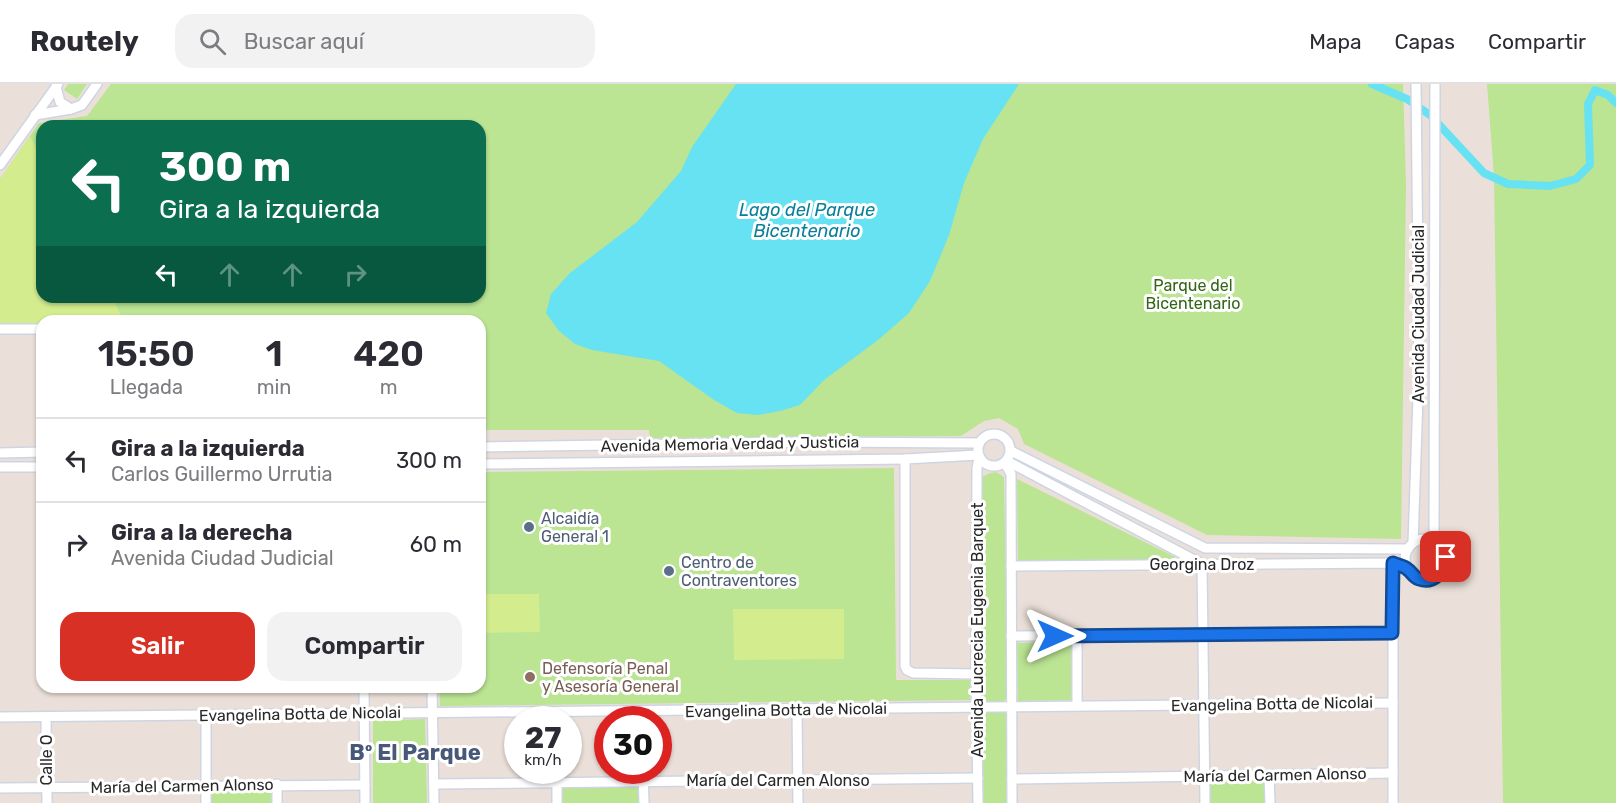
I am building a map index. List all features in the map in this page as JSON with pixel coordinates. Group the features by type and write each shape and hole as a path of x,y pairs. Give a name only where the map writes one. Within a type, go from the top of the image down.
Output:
{"street":[{"path":"35,115 82,105 97,84"},
{"name":"Avenida Ciudad Judicial","path":"1417,86 1419,368 1410,546 1405,559 1407,569 1417,578 1424,580 1437,576 1445,564 1446,557 1440,545 1434,541 1435,84"},
{"path":"57,86 60,102 71,109"},
{"path":"0,165 57,86"},
{"path":"0,329 36,329"},
{"name":"Avenida Memoria Verdad y Justicia","path":"486,447 979,442 988,435 999,434 1008,441 1011,451 1205,548"},
{"path":"979,442 979,457"},
{"path":"1006,462 1011,451"},
{"path":"0,453 36,452"},
{"name":"Avenida Memoria Verdad y Justicia","path":"486,464 979,457 991,467 1006,462 1202,564"},
{"name":"Avenida Lucrecia Eugenia Barquet","path":"978,803 976,468 979,457"},
{"path":"905,459 905,666 913,673 976,674"},
{"name":"Avenida Lucrecia Eugenia Barquet","path":"1006,462 1011,474 1012,803"},
{"path":"0,467 36,467"},
{"path":"1410,546 1420,540 1434,541"},
{"name":"Georgina Droz","path":"1205,548 1410,546"},
{"path":"1202,564 1205,803"},
{"path":"1393,565 1393,803"},
{"name":"Georgina Droz","path":"1011,566 1393,565 1407,569"},
{"path":"1011,636 1392,633"},
{"path":"1077,636 1077,706"},
{"path":"364,693 365,803"},
{"path":"432,693 434,803"},
{"name":"Evangelina Botta de Nicolai","path":"672,715 1011,706 1393,703"},
{"path":"797,710 798,803"},
{"name":"Evangelina Botta de Nicolai","path":"0,717 433,711 594,715"},
{"path":"206,715 206,803"},
{"name":"Calle O","path":"46,717 46,803"},
{"name":"María del Carmen Alonso","path":"1012,779 1393,773"},
{"path":"1269,774 1270,803"},
{"name":"María del Carmen Alonso","path":"672,777 798,780 978,778"},
{"name":"María del Carmen Alonso","path":"434,784 504,783"},
{"path":"277,784 277,803"},
{"path":"557,784 557,803"},
{"path":"643,784 644,803"},
{"name":"María del Carmen Alonso","path":"0,788 365,785"}],"green space":[{"path":"68,84 87,84 77,99 64,90"},
{"name":"Parque del Bicentenario","path":"111,84 1403,84 1406,185 1401,539 1207,535 1024,444 1018,429 999,418 984,421 961,436 650,438 649,430 486,430 486,315 36,315 36,324 0,325 0,179 36,127 36,303 486,303 486,120 60,120 87,116"},
{"path":"1487,84 1616,84 1616,803 1503,803 1494,176"},
{"path":"30,136 36,148 36,303 115,303 121,315 36,315 36,324 0,325 0,179"},
{"path":"894,468 896,680 970,680 970,700 440,706 439,693 486,693 486,472"},
{"path":"996,472 1004,477 1008,696 1004,701 987,701 982,696 982,477"},
{"path":"1017,479 1175,557 1175,561 1018,562"},
{"path":"486,594 539,594 540,632 486,633"},
{"path":"733,609 844,609 844,659 734,660"},
{"path":"1073,641 1075,700 1018,701 1017,643"},
{"path":"1003,711 1009,717 1010,803 983,803 982,719 985,712"},
{"path":"425,719 427,803 373,803 373,721"},
{"path":"1264,779 1265,803 1211,803 1210,781"},
{"path":"638,785 638,803 561,803 561,787"},
{"path":"272,788 272,803 210,803 210,789"}],"water":[{"name":"Lago del Parque Bicentenario","path":"736,84 1019,84 983,139 964,183 949,235 930,281 909,313 878,340 824,380 800,405 758,415 737,413 714,400 659,361 592,350 575,344 559,331 546,313 551,294 570,273 637,222 681,171 692,147"}],"waterway":[{"path":"1372,84 1407,99 1430,115 1484,173 1508,184 1550,186 1576,179 1590,165 1588,104 1595,90 1608,95 1616,103"}],"place":[{"name":"Alcaidía General 1","path":"529,527"},
{"name":"Centro de Contraventores","path":"669,571"},
{"name":"Defensoría Penal y Asesoría General","path":"530,677"}],"district":[{"name":"Bº El Parque","path":"415,752"}],"route":[{"path":"1055,636 1392,633 1393,563 1424,580 1431,579 1442,571 1446,557"}]}
